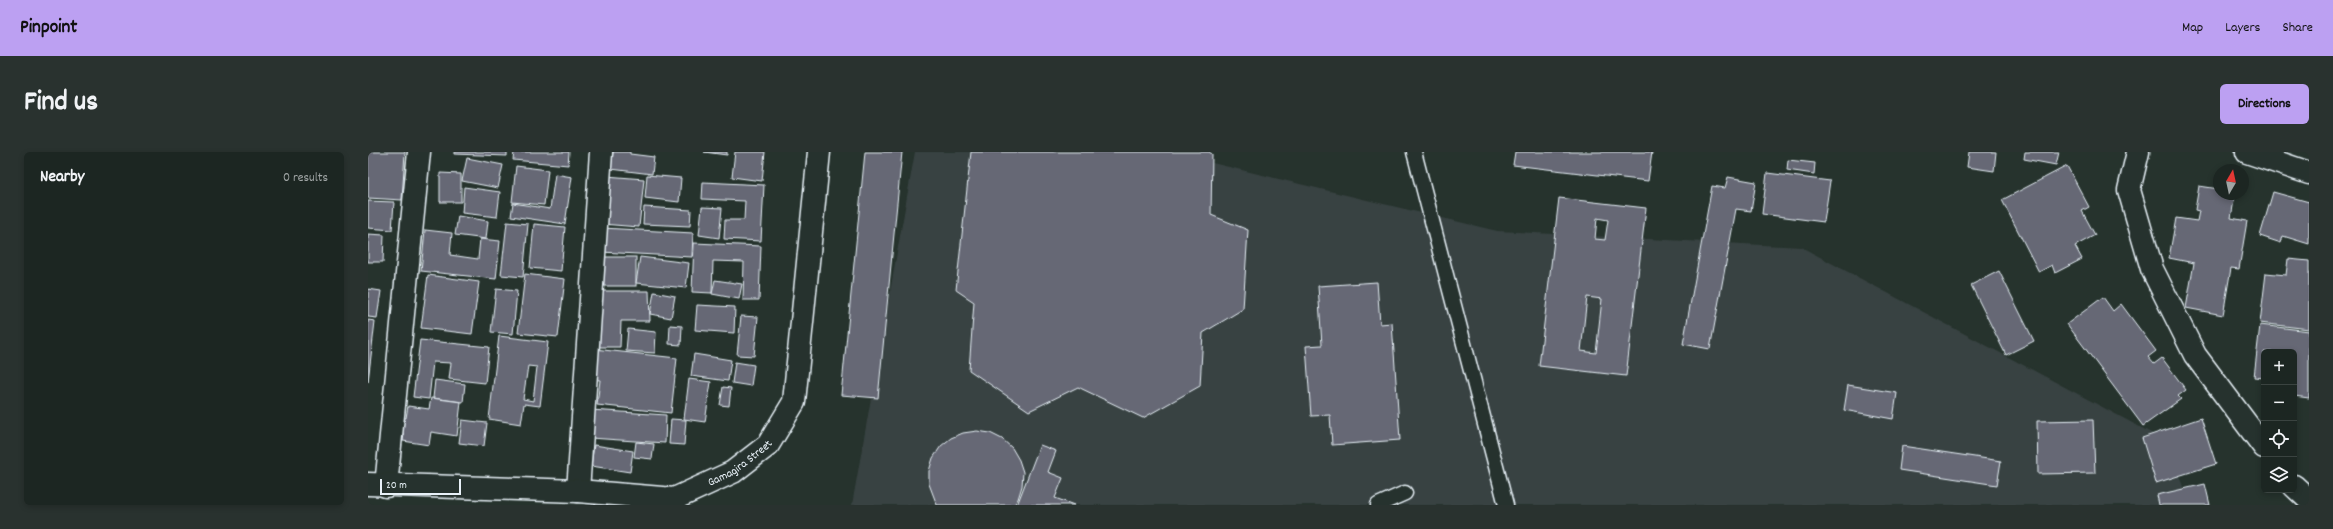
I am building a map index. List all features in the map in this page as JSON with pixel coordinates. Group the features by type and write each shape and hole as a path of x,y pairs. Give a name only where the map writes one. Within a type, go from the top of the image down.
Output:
{"street":[{"path":"373,486 419,152"},
{"path":"578,491 601,152"},
{"name":"Gamagira Street","path":"373,486 578,491 674,499 733,472 768,445 794,402 819,152"},
{"path":"2138,152 2129,190 2152,269 2195,355 2261,442"},
{"path":"2247,152 2309,173"},
{"path":"2297,489 2309,500"}],"lane":[{"path":"1414,152 1506,505"},
{"path":"1378,505 1404,493"}],"shaded area":[{"path":"915,152 1166,152 1497,231 1801,247 2168,442 2189,505 852,505"}],"building":[{"path":"368,152 405,152 402,200 368,198"},
{"path":"454,152 507,152 507,156 454,154"},
{"path":"514,152 569,152 568,165 513,160"},
{"path":"613,152 630,152 630,154 654,157 652,174 611,169"},
{"path":"704,152 727,152 727,155"},
{"path":"735,152 765,152 762,181 732,177"},
{"path":"865,152 902,152 878,398 841,395"},
{"path":"971,152 1209,152 1212,154 1211,215 1248,230 1243,309 1203,333 1200,386 1143,418 1078,387 1029,411 969,370 974,302 956,290"},
{"path":"1515,152 1652,152 1648,181 1513,165"},
{"path":"1969,152 1996,152 1994,171 1967,167"},
{"path":"2025,152 2059,152 2056,165 2024,159"},
{"path":"467,158 503,165 498,188 462,181"},
{"path":"1788,160 1815,163 1814,174 1787,170"},
{"path":"516,166 548,170 544,205 512,202"},
{"path":"2067,166 2089,207 2082,211 2095,235 2075,246 2082,259 2055,273 2052,265 2039,272 2002,200"},
{"path":"440,173 461,174 461,202 440,202"},
{"path":"1767,173 1830,181 1824,222 1762,214"},
{"path":"555,174 572,177 565,224 511,216 513,203 550,209"},
{"path":"647,175 681,178 679,202 645,198"},
{"path":"606,176 644,179 639,227 602,224"},
{"path":"1728,177 1756,182 1751,211 1736,209 1710,349 1683,344 1712,186 1725,188"},
{"path":"703,182 764,185 761,241 724,239 725,220 744,220 745,201 702,199"},
{"path":"2199,186 2213,188 2213,200 2234,200 2231,218 2247,221 2239,269 2231,268 2223,315 2186,308 2194,263 2169,258 2176,218 2197,221 2199,211 2195,210"},
{"path":"464,187 500,192 497,217 462,213"},
{"path":"2273,192 2309,202 2309,244 2283,236 2281,243 2260,236"},
{"path":"1559,198 1646,208 1626,376 1539,366","holes":["1597,218 1608,220 1605,240 1595,239","1587,297 1602,299 1596,353 1581,351"]},
{"path":"368,201 394,202 392,230 368,228"},
{"path":"644,207 691,210 690,226 643,224"},
{"path":"702,207 722,208 719,238 699,235"},
{"path":"458,216 488,221 486,239 455,235"},
{"path":"507,222 528,224 523,277 501,275"},
{"path":"534,224 565,227 561,271 530,268"},
{"path":"602,228 693,233 692,257 601,252"},
{"path":"425,230 452,233 450,255 478,259 480,239 500,241 496,279 421,271"},
{"path":"368,234 384,235 383,262 368,262"},
{"path":"694,243 761,246 759,300 743,300 744,262 713,261 712,293 692,292"},
{"path":"602,257 636,257 636,286 602,286"},
{"path":"640,257 689,263 686,288 636,283"},
{"path":"2288,259 2309,261 2309,329 2260,323 2266,273 2286,275"},
{"path":"1999,271 2034,341 2006,355 1971,285"},
{"path":"525,274 565,279 558,337 518,333"},
{"path":"428,275 479,282 472,334 421,328"},
{"path":"715,280 742,284 739,299 712,294"},
{"path":"1377,282 1380,324 1392,323 1400,440 1332,445 1330,415 1311,416 1306,346 1322,345 1318,286"},
{"path":"368,289 381,291 377,318 368,317"},
{"path":"496,289 517,291 513,334 491,332"},
{"path":"597,291 649,291 650,321 621,321 620,347 597,347"},
{"path":"654,292 675,296 671,318 650,314"},
{"path":"2103,297 2113,311 2121,304 2156,351 2148,357 2154,364 2162,358 2186,390 2178,396 2181,399 2143,426 2067,324"},
{"path":"697,305 735,307 734,333 695,330"},
{"path":"741,316 758,317 754,356 737,355"},
{"path":"368,320 375,321 368,382"},
{"path":"670,325 682,326 681,345 669,344"},
{"path":"2260,325 2309,331 2309,398 2297,396 2297,349 2261,349 2261,378 2254,377"},
{"path":"628,329 656,332 655,353 626,351"},
{"path":"499,336 548,342 540,406 524,404 521,424 489,419","holes":["528,366 537,367 533,401 523,399"]},
{"path":"420,340 489,347 485,383 449,379 451,363 433,362 429,399 413,397"},
{"path":"594,349 677,358 671,413 597,405 600,380 590,379"},
{"path":"694,354 731,360 728,381 691,376"},
{"path":"735,362 754,365 751,386 732,383"},
{"path":"689,379 711,382 705,422 684,419"},
{"path":"435,380 465,384 463,402 433,398"},
{"path":"1848,385 1897,393 1893,419 1844,410"},
{"path":"723,387 731,388 729,406 720,405"},
{"path":"431,398 461,402 457,436 431,432 429,445 403,441 404,434 397,433 399,417 406,418 408,406 429,409"},
{"path":"591,410 666,415 665,443 590,438"},
{"path":"2201,418 2216,464 2156,483 2142,438"},
{"path":"671,419 686,420 684,445 669,444"},
{"path":"462,420 487,423 484,446 459,443"},
{"path":"2093,420 2095,473 2038,474 2037,421"},
{"path":"977,431 990,433 1002,439 1012,448 1019,460 1023,472 1022,486 1018,499 1014,505 937,505 929,484 929,471 933,458 941,446 951,438 963,433"},
{"path":"636,442 654,444 652,459 634,457"},
{"path":"594,445 633,451 630,472 591,466"},
{"path":"1040,445 1056,451 1048,472 1063,478 1055,498 1074,505 1017,505"},
{"path":"1902,446 2001,461 1997,485 1899,470"},
{"path":"2205,484 2210,505 2159,505 2157,495"}]}
